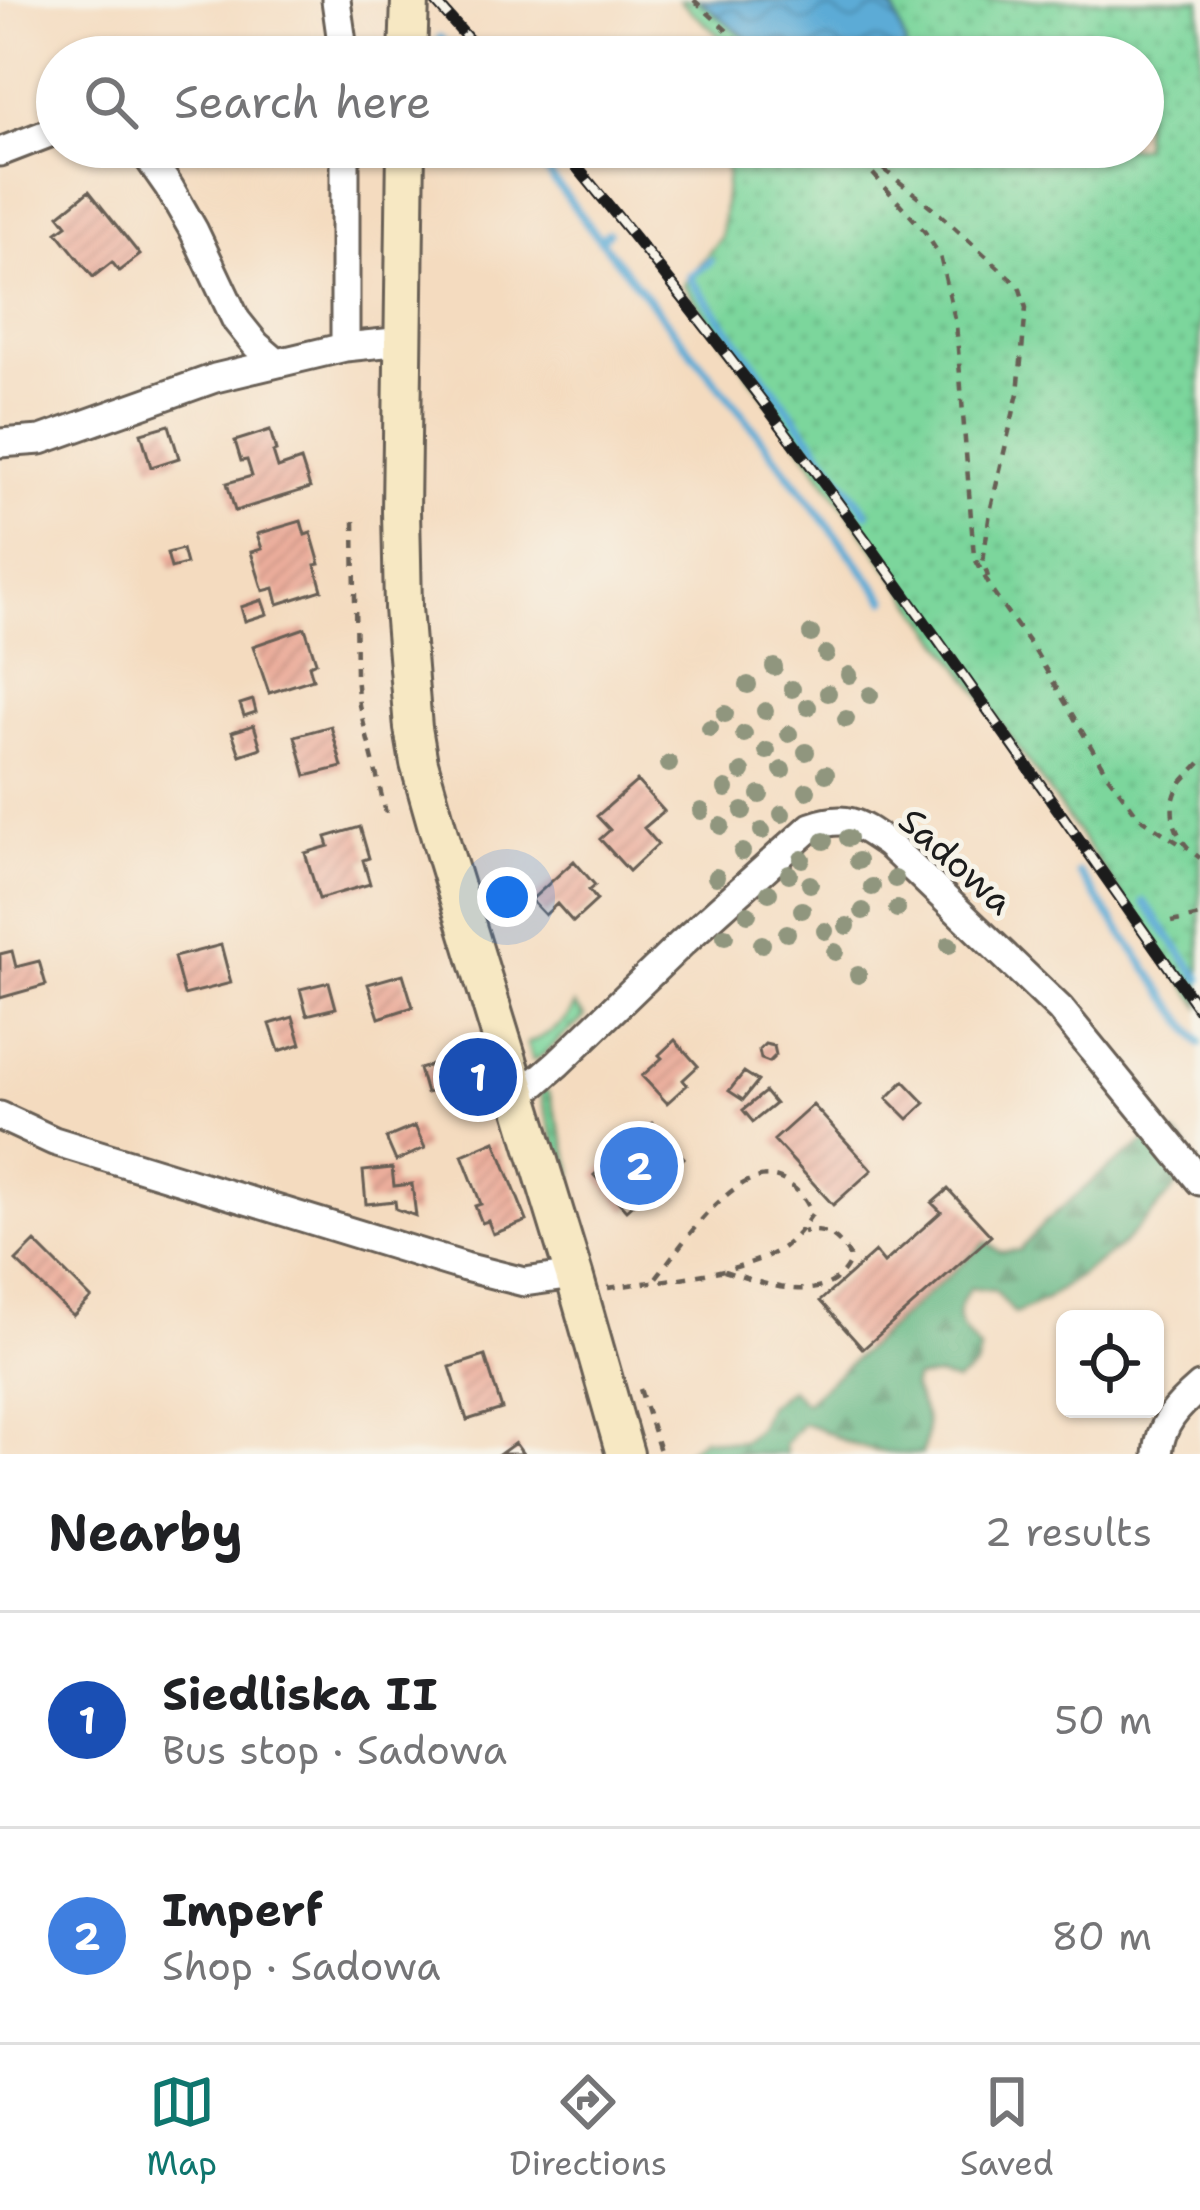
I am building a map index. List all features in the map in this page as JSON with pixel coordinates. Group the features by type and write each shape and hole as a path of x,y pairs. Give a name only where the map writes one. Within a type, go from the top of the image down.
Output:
{"main road":[{"path":"409,36 410,0"},
{"path":"406,168 401,511 413,728 437,827 625,1454"}],"street":[{"path":"336,0 342,36"},
{"path":"0,152 36,138"},
{"path":"155,168 194,232 236,320 278,363"},
{"path":"345,168 345,347"},
{"path":"0,443 41,440 215,377 345,347 404,341"},
{"name":"Sadowa","path":"515,1081 535,1083 559,1063 811,827 832,820 856,822 902,857 1060,1009 1200,1181"},
{"path":"0,1116 54,1141 465,1267 524,1282 577,1284"},
{"path":"1158,1454 1166,1422 1200,1387"}],"path":[{"path":"694,0 733,36"},
{"path":"870,168 926,232 940,256 956,323 974,557 1107,774 1139,817 1200,859"},
{"path":"880,168 934,209 1019,286 1027,308 1018,392 983,561 994,594"},
{"path":"354,521 358,705 386,813"},
{"path":"1186,848 1172,822 1178,788 1200,763"},
{"path":"1171,922 1200,916"},
{"path":"577,1284 654,1280 746,1264 780,1250 800,1233 812,1214 807,1201 778,1176 760,1176 718,1201 654,1280"},
{"path":"706,1272 724,1271 769,1286 805,1289 832,1282 848,1268 851,1259 832,1236 818,1229 800,1233"}],"green space":[{"path":"679,0 699,0 744,36 719,36"},
{"path":"873,0 1200,0 1200,1006 683,284 721,238 726,168 1164,168 1164,36 903,36 894,10"},
{"path":"574,1005 585,1017 532,1061 527,1044 561,1024"},
{"path":"538,1086 549,1093 573,1170 571,1194"},
{"path":"1175,1134 1189,1149 1177,1187 1121,1246 1045,1300 1015,1314 995,1291 970,1288 958,1314 980,1351 976,1367 956,1382 938,1376 916,1378 912,1387 926,1419 922,1454 867,1449 802,1424 784,1445 786,1454 682,1454 703,1438 743,1441 758,1428 767,1406 790,1389 805,1403 986,1242 1000,1252 1020,1250 1101,1174 1145,1142"}],"water":[{"path":"699,0 873,0 894,10 903,36 744,36"}],"building":[{"path":"89,191 140,255 119,271 112,262 93,277 57,232 67,225 59,215"},
{"path":"169,425 179,458 151,467 141,433"},
{"path":"270,430 278,468 301,460 310,488 235,511 227,483 252,476 235,441"},
{"path":"301,521 305,535 311,533 322,590 278,604 274,588 263,591 251,552 262,549 257,534"},
{"path":"182,549 186,564 171,568 167,553"},
{"path":"262,600 267,614 245,621 241,607"},
{"path":"305,628 316,662 309,665 313,679 269,693 253,646"},
{"path":"253,700 256,712 244,716 240,704"},
{"path":"254,725 261,748 240,755 232,732"},
{"path":"331,726 342,767 306,776 295,736"},
{"path":"637,781 664,811 644,828 658,844 629,871 600,839 610,830 597,816"},
{"path":"360,827 370,884 319,899 305,853 329,846 326,837"},
{"path":"574,861 595,885 589,890 597,900 573,922 557,904 545,915 531,900"},
{"path":"221,945 231,983 184,995 174,957"},
{"path":"12,951 16,967 39,961 46,985 0,998 0,954"},
{"path":"403,974 413,1007 379,1018 368,984"},
{"path":"329,982 336,1008 307,1015 300,989"},
{"path":"293,1017 301,1044 279,1051 270,1024"},
{"path":"675,1040 698,1066 683,1080 687,1085 667,1103 642,1076"},
{"path":"765,1044 774,1046 776,1055 769,1062 761,1059 759,1050"},
{"path":"445,1061 452,1085 426,1093 419,1069"},
{"path":"744,1072 758,1081 743,1100 729,1091"},
{"path":"904,1081 925,1103 908,1119 887,1098"},
{"path":"765,1092 775,1104 753,1122 743,1110"},
{"path":"813,1105 872,1170 833,1205 774,1140"},
{"path":"652,1123 684,1158 626,1210 594,1175"},
{"path":"415,1126 425,1148 396,1161 386,1138"},
{"path":"495,1141 527,1221 493,1234 475,1206 481,1204 462,1155"},
{"path":"392,1168 394,1186 412,1184 416,1216 396,1209 395,1201 366,1204 363,1171"},
{"path":"948,1189 991,1236 863,1349 820,1301 875,1252 884,1263 941,1212 932,1203"},
{"path":"35,1242 91,1298 73,1316 16,1261"},
{"path":"485,1356 502,1409 467,1420 450,1367"},
{"path":"515,1443 523,1454 500,1454"}],"waterway":[{"path":"544,168 600,240 608,233"},
{"path":"600,240 886,600"},
{"path":"710,261 689,277 867,513"},
{"path":"1079,873 1200,1043"},
{"path":"1144,902 1200,979"}],"railway":[{"path":"434,0 466,36"},
{"path":"577,168 809,464 1200,1011"}],"place":[{"name":"Siedliska II","path":"478,1077"},
{"name":"Imperf","path":"639,1166"}]}
